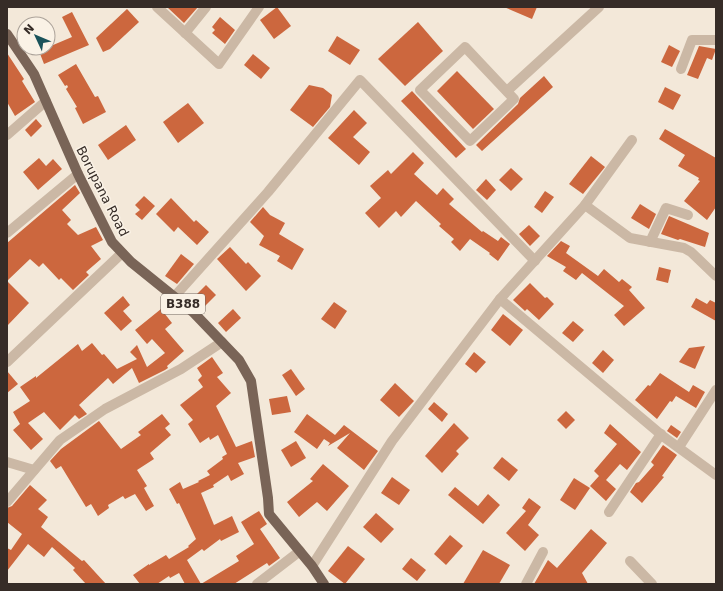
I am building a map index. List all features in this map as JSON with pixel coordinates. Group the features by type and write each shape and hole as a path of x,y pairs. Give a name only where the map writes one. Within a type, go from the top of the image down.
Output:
{"main road":[{"name":"Borupana Road","path":"7,34 34,74 78,174 112,242 131,262 193,312 239,360 251,381 269,514 312,566 324,584"}],"street":[{"path":"157,7 219,64 259,7"},
{"path":"185,33 206,7"},
{"path":"507,91 599,7"},
{"path":"681,69 692,40 716,40"},
{"path":"465,47 507,91 514,99 470,141 420,90 465,47"},
{"path":"174,297 268,192 360,80 535,261"},
{"path":"7,135 46,101"},
{"path":"312,566 392,441 500,299 585,206 632,140"},
{"path":"7,233 78,174"},
{"path":"585,206 630,238 684,248 692,252 716,276"},
{"path":"650,242 666,208 688,215"},
{"path":"7,362 122,253"},
{"path":"500,299 662,434 716,475"},
{"path":"7,502 60,440 105,409 181,368 222,342"},
{"path":"679,447 716,390"},
{"path":"608,512 662,434"},
{"path":"7,462 34,470"},
{"path":"257,584 300,551"},
{"path":"526,584 543,552"},
{"path":"630,562 652,584"}],"building":[{"path":"167,7 198,7 184,23"},
{"path":"277,7 291,26 274,39 260,20"},
{"path":"504,7 537,7 532,19"},
{"path":"127,9 139,22 110,49 103,52 96,38"},
{"path":"72,12 89,45 44,64 41,56 56,56 56,44 72,37 62,17"},
{"path":"220,17 235,30 225,44 212,33 215,30 212,27"},
{"path":"418,22 443,51 405,86 378,59"},
{"path":"337,36 360,50 350,65 328,51"},
{"path":"669,45 680,51 672,67 661,62"},
{"path":"699,46 716,49 712,60 707,58 698,79 687,75"},
{"path":"7,53 24,79 22,81 35,102 15,116 7,102"},
{"path":"253,54 270,68 261,79 244,65"},
{"path":"76,64 95,97 98,96 106,112 83,124 75,108 77,107 66,89 68,87 67,85 65,86 58,75"},
{"path":"457,71 494,109 473,129 437,91"},
{"path":"544,76 553,87 482,151 476,145 518,104 520,98"},
{"path":"309,85 323,88 332,95 330,107 313,127 290,110"},
{"path":"665,87 681,95 673,110 658,102"},
{"path":"412,91 466,149 456,158 401,101"},
{"path":"188,103 204,123 178,143 163,122"},
{"path":"354,110 367,123 353,137 370,152 359,165 328,138"},
{"path":"36,119 42,126 31,137 25,130"},
{"path":"126,125 136,140 108,160 98,145"},
{"path":"665,129 716,158 716,207 707,220 684,201 700,181 698,180 699,178 678,166 685,155 659,139"},
{"path":"413,152 424,163 414,174 437,195 443,188 454,199 449,204 482,232 483,231 498,241 501,237 510,244 498,261 489,254 490,253 470,239 460,251 451,242 454,239 439,226 441,224 416,201 401,217 396,211 379,228 365,213 381,198 370,186 388,170 391,174"},
{"path":"591,156 605,167 583,194 569,184"},
{"path":"39,158 46,166 53,159 62,169 38,190 23,172"},
{"path":"511,168 523,179 511,191 499,180"},
{"path":"486,179 496,190 487,200 476,190"},
{"path":"75,185 80,193 62,210 71,220 67,224 78,235 96,227 103,240 91,246 101,259 86,272 89,275 73,290 61,278 59,280 43,263 39,267 30,259 7,281 7,243"},
{"path":"545,191 554,197 542,213 534,207"},
{"path":"144,196 155,206 142,220 135,214 140,210 135,205"},
{"path":"171,198 194,222 196,220 209,232 197,245 178,227 174,232 156,214"},
{"path":"640,204 656,214 649,229 631,218"},
{"path":"263,207 270,215 285,223 279,234 304,249 292,270 277,261 280,256 259,245 264,236 250,222"},
{"path":"669,216 709,233 705,247 661,234"},
{"path":"529,225 540,236 530,246 519,234"},
{"path":"561,241 570,246 566,253 598,276 604,269 619,282 622,279 632,287 629,290 645,308 624,326 614,315 624,306 582,273 576,280 563,271 566,267 547,256"},
{"path":"230,247 246,264 248,262 261,276 246,291 217,259"},
{"path":"181,254 194,264 177,284 165,276"},
{"path":"659,267 671,270 668,283 656,280"},
{"path":"7,281 29,303 7,326"},
{"path":"530,283 545,298 547,297 554,304 539,320 527,309 525,311 513,300"},
{"path":"206,285 216,295 202,309 192,299"},
{"path":"123,296 130,305 123,311 132,321 121,331 104,313"},
{"path":"696,298 707,304 710,300 716,303 716,321 691,307"},
{"path":"334,302 347,311 335,329 321,319"},
{"path":"161,309 172,323 165,329 184,351 167,366 168,368 139,383 132,368 113,384 108,378 79,405 87,414 79,419 75,415 60,430 44,412 28,423 43,439 31,450 13,430 20,424 13,412 30,401 20,387 36,376 36,378 78,344 82,351 92,343 117,369 137,359 130,352 137,345 147,367 165,353 152,339 147,344 135,330"},
{"path":"233,309 241,318 226,332 218,323"},
{"path":"503,314 523,330 510,346 491,330"},
{"path":"573,321 584,330 573,342 562,333"},
{"path":"705,346 695,369 679,362 689,348"},
{"path":"603,350 614,360 603,373 592,363"},
{"path":"474,352 486,362 476,373 465,364"},
{"path":"212,357 223,373 217,377 231,393 216,406 236,447 252,441 255,457 238,463 244,474 231,481 228,475 213,485 214,487 201,493 214,525 232,516 239,532 221,541 220,539 204,551 202,549 187,560 201,584 185,584 179,573 170,578 169,576 157,584 140,584 133,575 166,555 169,559 189,547 188,546 196,539 179,503 177,504 169,489 180,482 183,489 199,482 198,481 210,475 207,471 223,459 222,457 227,454 218,435 210,440 209,437 200,443 188,424 193,420 180,405 203,387 198,380 202,376 197,368"},
{"path":"291,369 305,389 296,396 282,375"},
{"path":"7,371 18,384 7,393"},
{"path":"660,373 689,392 693,385 705,392 696,408 676,396 672,402 670,401 657,419 635,400 648,385 650,386"},
{"path":"395,383 414,401 399,417 380,400"},
{"path":"287,396 291,412 272,415 269,399"},
{"path":"434,402 448,414 442,422 428,409"},
{"path":"566,411 575,420 566,429 557,420"},
{"path":"162,414 170,424 165,428 171,435 150,453 154,459 137,470 147,486 144,488 154,506 146,511 135,494 125,499 123,496 108,505 109,508 98,516 91,504 86,507 61,466 56,469 50,461 61,449 99,421 121,449 141,435 138,432"},
{"path":"307,414 335,435 344,425 378,451 364,470 337,448 350,433 328,446 330,443 324,439 317,449 294,432"},
{"path":"454,423 469,438 456,451 459,454 442,473 425,456"},
{"path":"610,424 641,452 627,470 620,464 606,480 616,489 606,501 590,486 599,476 594,471 617,444 604,433"},
{"path":"671,425 681,432 677,438 667,431"},
{"path":"296,441 306,458 291,467 281,450"},
{"path":"663,445 677,455 662,476 664,477 642,503 630,492 636,483 639,482 654,465 651,462"},
{"path":"502,457 518,470 509,481 493,468"},
{"path":"323,464 349,486 327,511 317,502 299,517 287,502 313,481 310,479"},
{"path":"392,477 410,490 399,505 381,493"},
{"path":"574,478 590,488 575,510 560,500"},
{"path":"30,485 47,500 38,509 48,517 41,527 82,561 84,560 106,584 86,584 73,570 75,568 52,547 44,557 28,544 7,571 7,548 11,550 22,534 7,522 7,508 12,506"},
{"path":"455,487 478,506 488,494 500,505 483,524 448,495"},
{"path":"529,498 541,507 528,525 539,535 525,551 506,533 526,511 522,508"},
{"path":"259,511 267,524 260,529 280,558 269,566 267,563 234,584 201,584 239,561 236,556 254,544 241,522"},
{"path":"376,513 394,529 381,543 363,527"},
{"path":"591,529 607,543 582,573 588,584 534,584 548,560 557,568"},
{"path":"450,535 463,546 446,565 434,554"},
{"path":"348,546 365,559 345,584 328,571"},
{"path":"483,550 510,565 499,584 463,584"},
{"path":"411,558 426,570 417,581 402,569"}]}
